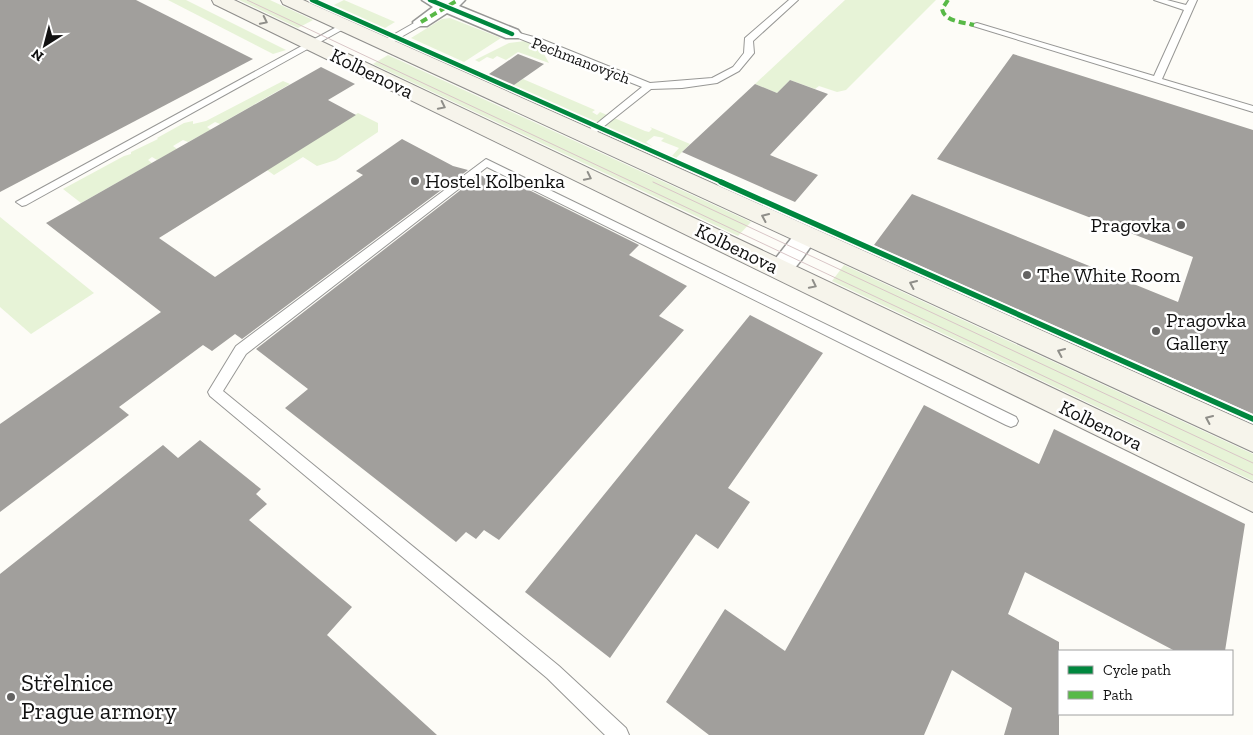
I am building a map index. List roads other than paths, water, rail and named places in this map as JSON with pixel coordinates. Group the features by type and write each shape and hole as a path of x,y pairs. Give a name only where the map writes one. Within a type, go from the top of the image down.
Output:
{"main road":[{"name":"Kolbenova","path":"220,0 1253,498"},
{"name":"Kolbenova","path":"289,0 1253,439"}],"street":[{"name":"Pechmanových","path":"430,0 452,3 512,34"},
{"path":"421,22 452,3"},
{"path":"780,269 806,236"}],"lane":[{"path":"588,136 649,86 682,85 714,81 736,69 749,53 748,40 794,0"},
{"path":"1157,80 1191,4 1158,0"},
{"path":"384,43 421,22"},
{"path":"974,25 1253,109"},
{"path":"22,202 345,26"},
{"name":"Pechmanových","path":"512,34 538,42 649,86"},
{"path":"619,735 553,672 215,392 241,350 486,162 1011,422"}],"tram line":[{"path":"247,0 1253,475"},
{"path":"653,182 1253,463"}],"place":[{"name":"Hostel Kolbenka","path":"415,181"},
{"name":"Pragovka","path":"1181,225"},
{"name":"The White Room","path":"1027,275"},
{"name":"Pragovka Gallery","path":"1156,331"},
{"name":"Střelnice Prague armory","path":"11,697"}]}
